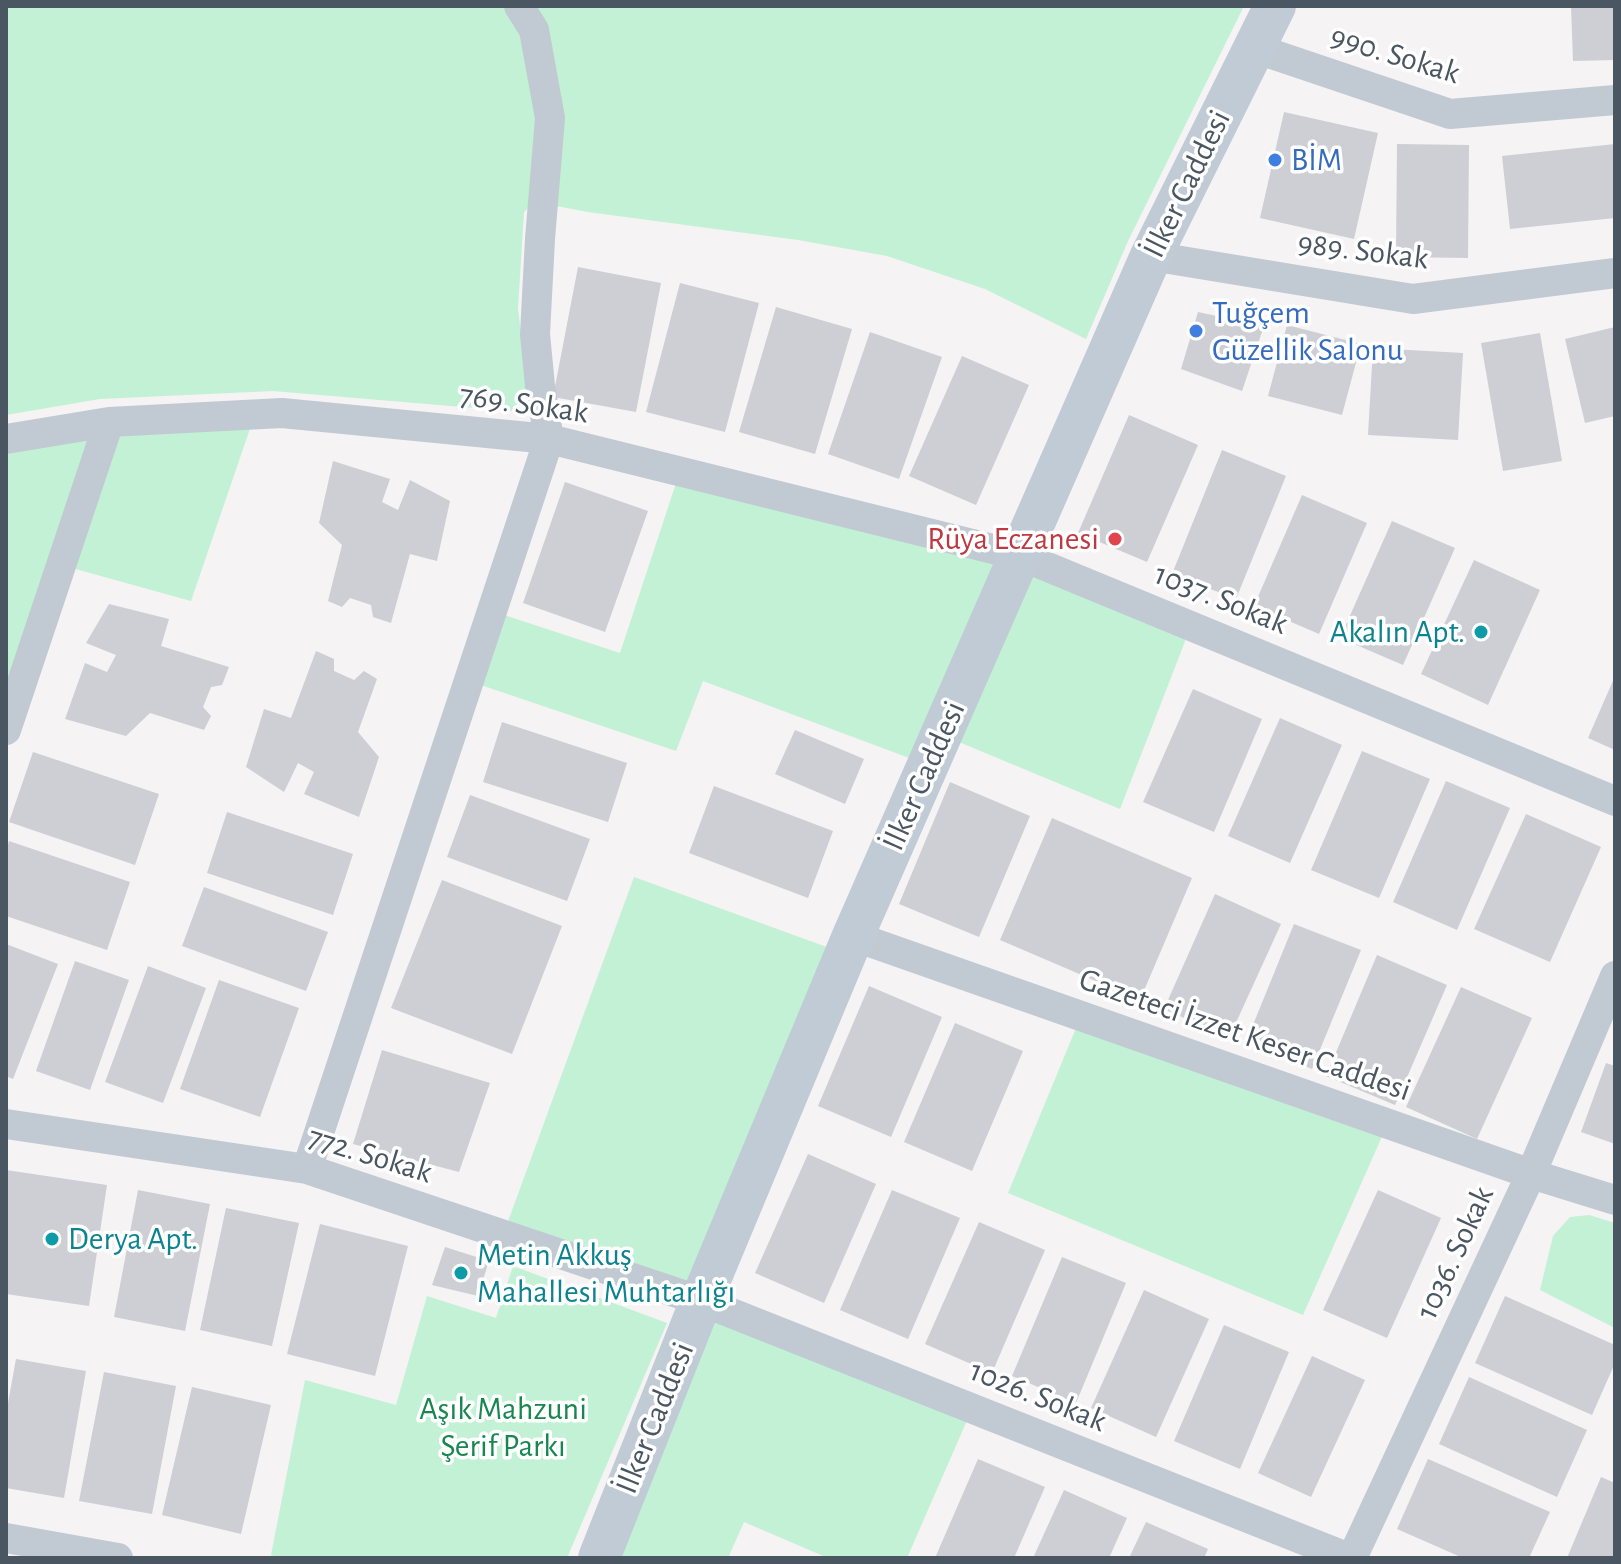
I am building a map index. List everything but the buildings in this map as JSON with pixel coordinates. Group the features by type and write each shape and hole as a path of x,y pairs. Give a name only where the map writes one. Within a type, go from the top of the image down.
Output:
{"main road":[{"name":"İlker Caddesi","path":"599,1558 701,1301 853,936 1151,256 1275,6"}],"street":[{"path":"307,1169 549,439 535,334 550,118 534,30 519,6"},
{"name":"990. Sokak","path":"1254,48 1450,114 1615,100"},
{"name":"989. Sokak","path":"1151,256 1413,299 1615,273"},
{"name":"769. Sokak","path":"6,439 109,422 282,413 549,439 1021,556"},
{"path":"6,730 109,422"},
{"name":"1037. Sokak","path":"1021,556 1615,801"},
{"name":"Gazeteci İzzet Keser Caddesi","path":"853,936 1531,1174 1615,1200"},
{"name":"1036. Sokak","path":"1350,1558 1531,1174 1615,976"},
{"name":"772. Sokak","path":"6,1124 307,1169 701,1301"},
{"name":"1026. Sokak","path":"701,1301 1350,1558"},
{"path":"6,1538 118,1558"}],"green space":[{"path":"6,6 1244,6 1128,241 1086,339 985,289 887,256 535,202 524,212 518,308 533,413 273,391 100,399 6,415"},
{"path":"255,414 191,601 61,565 21,685 6,680 6,439"},
{"path":"680,471 1021,556 1191,626 1120,809 942,735 928,765 703,681 676,751 469,681 492,611 620,653"},
{"path":"634,877 846,954 702,1301 972,1409 907,1558 828,1558 744,1522 728,1558 599,1558 701,1302 503,1235"},
{"path":"1081,1016 1388,1123 1303,1315 1008,1193"},
{"path":"1589,1215 1615,1223 1615,1328 1540,1290 1553,1236 1570,1217"},
{"name":"Aşık Mahzuni Şerif Parkı","path":"513,1266 667,1323 567,1558 279,1558 271,1555 305,1380 396,1405 427,1296 496,1318"}],"place":[{"name":"BİM","path":"1275,160"},
{"name":"Tuğçem Güzellik Salonu","path":"1196,331"},
{"name":"Rüya Eczanesi","path":"1115,539"},
{"name":"Akalın Apt.","path":"1481,632"},
{"name":"Derya Apt.","path":"52,1239"},
{"name":"Metin Akkuş Mahallesi Muhtarlığı","path":"461,1273"}]}
